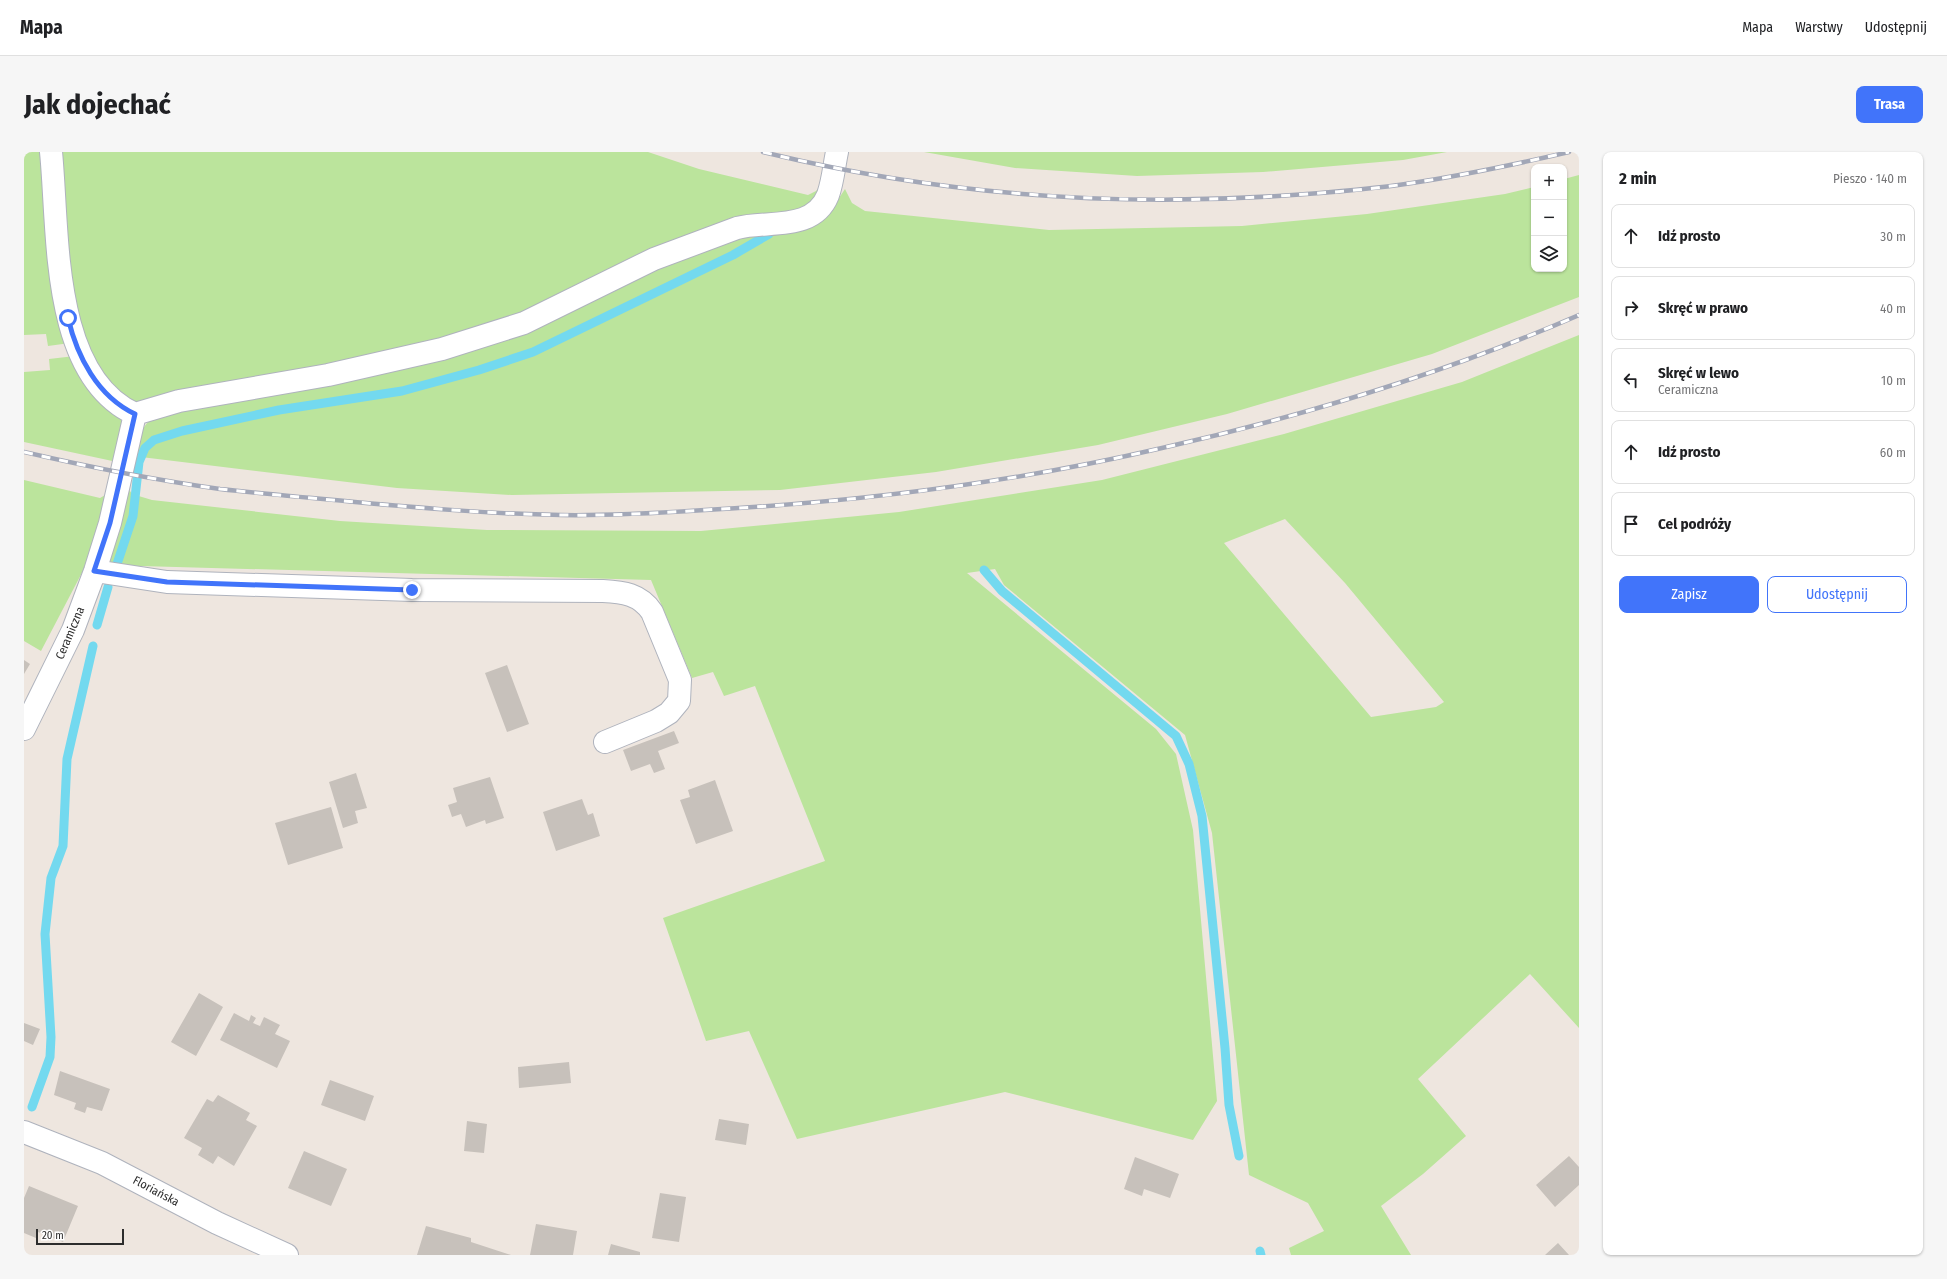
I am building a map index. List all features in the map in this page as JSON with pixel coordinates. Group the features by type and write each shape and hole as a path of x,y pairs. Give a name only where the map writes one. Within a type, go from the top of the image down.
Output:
{"street":[{"path":"51,152 63,289 72,334 83,360 96,381 115,402 135,414 179,401 328,375 442,349 524,323 654,259 730,230 751,224 799,221 807,218 822,206 828,194 837,152"},
{"name":"Ceramiczna","path":"24,729 73,630 94,571 110,523 135,414"},
{"path":"94,571 167,582 412,590 603,591 630,594 646,604 652,612 680,680 679,701 669,714 656,721 604,742"},
{"name":"Floriańska","path":"24,1132 102,1163 217,1223 287,1255"}],"green space":[{"path":"24,152 44,152 70,343 48,346 46,334 24,335"},
{"path":"62,152 648,152 699,169 808,195 816,191 825,180 808,209 742,216 699,232 532,311 391,355 140,404 127,400 94,365 83,338 72,290"},
{"path":"924,152 1447,152 1403,160 1263,172 1137,176 1015,168"},
{"path":"1579,175 1579,297 1432,354 1227,414 1098,445 936,472 780,490 512,495 397,488 141,457 135,459 138,440 142,430 156,415 400,369 633,280 722,243 835,204 845,189 852,203 865,211 1049,230 1242,226 1367,214 1505,194 1531,188 1531,272 1567,272 1567,178"},
{"path":"1579,335 1579,1028 1530,974 1418,1079 1466,1136 1423,1174 1381,1206 1411,1255 1291,1255 1289,1248 1324,1231 1308,1203 1249,1175 1212,833 1185,735 1004,585 995,569 967,573 1156,729 1176,754 1193,830 1217,1101 1193,1140 1005,1092 797,1139 749,1031 706,1041 663,918 825,861 755,686 724,696 713,672 692,678 651,580 105,565 128,488 132,494 152,500 340,521 487,530 701,531 899,512 1102,480 1284,434 1462,382","holes":["1285,519 1345,583 1444,702 1436,707 1371,717 1224,543"]},
{"path":"75,356 121,420 123,426 117,462 24,442 24,372 50,370 49,359"},
{"path":"24,480 100,498 107,494 97,544 41,651 24,641"}],"building":[{"path":"24,660 30,664 24,674"},
{"path":"507,665 529,724 507,732 485,673"},
{"path":"674,731 679,743 658,751 665,769 654,773 650,764 631,771 623,750"},
{"path":"356,773 367,808 355,811 358,823 343,828 329,782"},
{"path":"490,777 504,818 486,824 485,820 466,827 461,814 452,817 448,805 457,802 453,788"},
{"path":"715,780 733,831 696,844 680,800 690,797 688,790"},
{"path":"582,799 588,815 593,813 600,836 556,851 543,812"},
{"path":"331,807 343,848 288,865 275,823"},
{"path":"199,993 223,1007 196,1056 171,1042"},
{"path":"234,1013 249,1021 251,1015 256,1018 253,1023 260,1026 264,1017 280,1025 275,1034 290,1041 277,1068 220,1040"},
{"path":"24,1023 40,1029 33,1045 24,1041"},
{"path":"569,1062 571,1083 519,1088 518,1067"},
{"path":"60,1071 110,1089 102,1111 87,1107 85,1113 74,1109 76,1103 54,1095"},
{"path":"330,1080 374,1096 365,1121 321,1105"},
{"path":"218,1095 250,1113 246,1120 257,1126 234,1166 218,1156 213,1164 198,1155 202,1148 184,1138 207,1099 213,1102"},
{"path":"719,1119 749,1124 746,1145 715,1140"},
{"path":"467,1121 487,1124 484,1153 464,1151"},
{"path":"304,1151 347,1169 331,1206 288,1188"},
{"path":"1569,1156 1579,1167 1579,1185 1555,1207 1536,1185"},
{"path":"1135,1157 1179,1174 1170,1198 1144,1189 1142,1196 1124,1189"},
{"path":"29,1186 78,1206 63,1242 38,1232 36,1238 24,1233 24,1198"},
{"path":"660,1193 686,1197 679,1242 652,1238"},
{"path":"536,1224 577,1231 573,1255 530,1255"},
{"path":"426,1226 471,1238 471,1242 511,1255 417,1255"},
{"path":"1558,1243 1569,1255 1545,1255"},
{"path":"611,1244 640,1252 640,1255 608,1255"}],"waterway":[{"path":"116,567 133,516 139,462 145,448 154,440 182,431 279,410 402,391 479,370 533,352 733,255 769,234"},
{"path":"984,570 1002,591 1176,736 1189,764 1202,816 1225,1048 1229,1105 1239,1156"},
{"path":"97,625 108,587"},
{"path":"32,1107 50,1057 51,1037 45,934 51,878 63,846 67,759 93,646"},
{"path":"1260,1251 1261,1255"}],"railway":[{"path":"763,152 890,178 954,187 1019,194 1148,200 1278,196 1379,188 1471,173 1569,152"},
{"path":"24,452 122,473 220,489 483,512 561,515 615,515 820,502 935,489 1049,471 1162,448 1268,422 1426,374 1477,356 1579,315"}],"route":[{"path":"68,318 70,329 89,371 104,391 115,402 135,414 110,523 94,571 99,573 167,582 412,590"}]}
